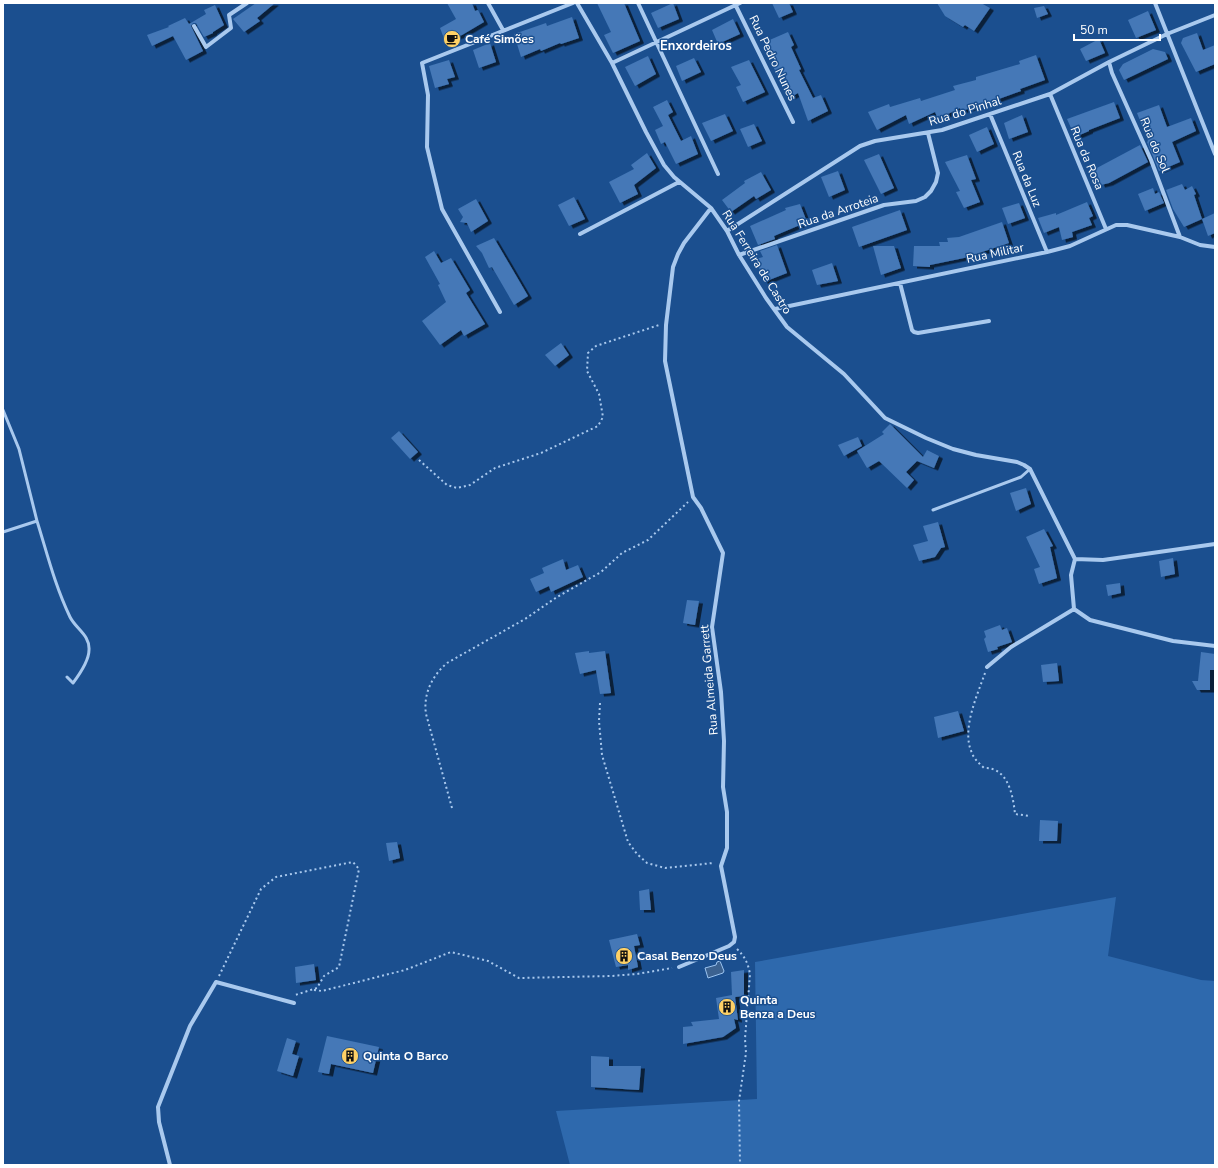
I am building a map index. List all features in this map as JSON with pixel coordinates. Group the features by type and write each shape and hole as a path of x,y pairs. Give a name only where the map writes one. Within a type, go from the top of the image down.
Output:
{"street":[{"path":"194,26 206,47 231,28 229,15 247,3"},
{"path":"488,3 503,30"},
{"path":"500,312 442,209 427,148 428,95 422,63 573,3"},
{"name":"Rua Ferreira de Castro","path":"577,3 612,63 655,150 669,171 711,208 727,231 739,255 766,298 787,327 844,374 884,418 953,449 976,455 1017,462 1030,469"},
{"path":"638,3 718,174"},
{"path":"1155,3 1215,154"},
{"path":"612,63 737,4"},
{"name":"Rua Pedro Nunes","path":"737,4 793,122"},
{"name":"Rua do Pinhal","path":"727,231 860,146 875,141 942,130 1050,94 1109,62 1167,34 1215,15"},
{"name":"Rua do Sol","path":"1109,62 1112,73 1151,160 1180,236"},
{"name":"Rua da Rosa","path":"1050,94 1106,229"},
{"name":"Rua da Luz","path":"990,114 1047,252"},
{"name":"Rua da Arroteia","path":"739,255 884,205 916,201 925,197 931,191 938,174 928,133"},
{"path":"580,234 680,182"},
{"name":"Rua Almeida Garrett","path":"711,208 684,243 673,267 666,325 665,361 693,497 701,508 723,553 712,628 721,692 724,741 723,786 727,812 727,848 721,866 735,937 734,942"},
{"name":"Rua Militar","path":"775,309 1047,252 1070,246 1106,229 1116,226 1127,225 1180,236 1200,245 1215,246"},
{"path":"900,283 912,330 918,334 989,320"},
{"path":"1030,469 1075,559 1070,575 1074,609 1090,620 1173,641 1215,646"},
{"path":"1075,559 1103,560 1215,544"},
{"path":"987,667 1011,647 1074,609"},
{"path":"679,967 729,946 734,942"},
{"path":"170,1165 159,1122 158,1107 190,1026 216,982 294,1004"}],"lane":[{"path":"3,410 19,448 37,521 62,600 72,621 86,636 90,651 82,671 73,683 67,677"},
{"path":"933,510 1021,477 1030,469"},
{"path":"3,532 37,521"}],"path":[{"path":"419,460 447,485 457,488 470,485 495,468 541,454 598,426 604,417 599,394 587,371 588,353 596,346 657,324 666,325"},
{"path":"452,808 424,703 432,681 439,670 447,663 525,619 601,572 622,553 648,540 693,497"},
{"path":"987,667 970,718 969,740 971,752 975,760 984,768 990,767 1000,772 1006,779 1013,797 1015,814 1030,816"},
{"path":"600,703 599,721 602,755 628,842 632,848 647,863 665,868 723,862"},
{"path":"216,982 261,889 276,877 353,862 359,869 339,967 324,976 317,988 280,1000"},
{"path":"734,942 737,949 744,955 748,963 750,974 745,1039 746,1053 739,1101 740,1165"},
{"path":"311,990 322,991 406,970 452,952 488,961 519,978 637,974 679,967"}],"shaded area":[{"path":"1116,897 1108,956 1201,980 1215,981 1215,1165 570,1165 556,1111 757,1099 755,962"},
{"path":"720,961 724,971 723,973 708,978 705,968 716,965 717,962"}],"building":[{"path":"256,3 275,3 257,18 260,21 244,32 233,19"},
{"path":"447,3 472,3 475,11 478,10 484,22 462,35 445,41 440,28 456,19"},
{"path":"597,3 624,3 640,41 613,53 604,35 611,32"},
{"path":"673,3 679,19 658,28 651,13"},
{"path":"772,3 789,3 793,12 779,18"},
{"path":"937,3 981,3 990,8 974,31 965,25 963,27 945,16"},
{"path":"215,5 224,25 213,33 204,37 196,23 193,23 191,26 203,51 186,60 173,36 152,46 147,35 169,27 168,26 185,18 189,24 206,14 204,10"},
{"path":"1044,6 1048,14 1037,18 1034,8"},
{"path":"1148,11 1156,30 1136,38 1128,20"},
{"path":"572,17 579,38 561,44 560,43 541,51 540,49 521,57 514,34 546,23 547,26"},
{"path":"733,19 740,34 718,44 712,30"},
{"path":"788,32 794,45 791,47 801,69 799,70 813,98 821,95 828,111 808,121 798,93 791,97 779,79 773,66 776,65 765,42"},
{"path":"1197,33 1203,50 1215,45 1215,64 1196,72 1181,43 1183,38"},
{"path":"1099,39 1105,53 1086,61 1080,49"},
{"path":"490,43 496,62 479,68 473,50"},
{"path":"1153,49 1165,52 1168,59 1124,80 1119,70 1123,64"},
{"path":"1036,55 1045,80 1020,89 1021,91 985,104 961,111 960,108 938,119 935,112 909,124 906,115 877,130 868,112 889,104 890,107 920,98 921,101 955,90 953,86 976,80 976,77 1020,64 1019,61"},
{"path":"648,56 656,74 635,86 625,67"},
{"path":"694,58 701,72 682,81 676,66"},
{"path":"449,60 455,77 447,79 449,84 435,88 429,66"},
{"path":"749,60 765,92 743,102 736,87 741,85 731,67"},
{"path":"667,100 673,112 668,115 681,141 691,136 698,154 676,164 665,142 661,144 655,130 663,126 653,107"},
{"path":"1114,102 1120,118 1075,137 1067,119"},
{"path":"1159,105 1167,127 1191,118 1196,131 1172,142 1180,162 1159,171 1137,113"},
{"path":"725,114 733,131 711,141 702,123"},
{"path":"1022,115 1028,132 1009,139 1004,123"},
{"path":"754,124 762,141 748,147 740,129"},
{"path":"987,127 994,144 977,152 969,135"},
{"path":"1140,145 1148,162 1109,183 1101,185 1095,169"},
{"path":"647,153 656,168 634,185 638,194 620,203 609,182 634,169 631,165"},
{"path":"879,154 894,188 881,194 864,160"},
{"path":"967,155 976,179 971,180 980,202 964,208 956,192 960,191 945,162"},
{"path":"838,171 845,190 829,197 821,177"},
{"path":"761,172 771,190 756,199 754,196 731,212 722,200 745,183 744,181"},
{"path":"1182,184 1185,190 1192,186 1196,194 1194,195 1202,219 1184,227 1173,209 1166,190"},
{"path":"1153,188 1155,194 1159,192 1164,203 1145,211 1138,194"},
{"path":"574,197 585,219 569,226 558,205"},
{"path":"476,199 488,221 471,232 467,223 460,222 463,217 458,209"},
{"path":"1087,202 1093,216 1089,218 1092,225 1072,232 1073,237 1062,240 1059,227 1044,233 1038,218 1056,213 1056,215"},
{"path":"1019,203 1025,218 1008,224 1002,208"},
{"path":"800,204 807,222 774,236 775,239 758,245 750,226 786,210 785,208"},
{"path":"900,210 907,230 859,247 852,227"},
{"path":"1215,213 1215,233 1208,236 1202,219"},
{"path":"1002,222 1009,243 964,258 930,265 930,267 913,266 914,246 940,246 939,242 948,242 947,238 959,237"},
{"path":"494,238 528,296 514,305 492,267 489,268 482,253 476,246"},
{"path":"777,245 787,273 764,282 756,259 763,257 760,251"},
{"path":"873,246 894,246 901,268 881,275"},
{"path":"434,251 441,263 451,258 470,290 466,293 485,324 464,336 461,330 440,345 422,321 446,302 438,285 440,284 425,257"},
{"path":"832,263 838,281 817,285 812,270"},
{"path":"561,343 569,355 555,366 545,355"},
{"path":"890,424 923,457 927,450 939,456 934,468 917,461 906,472 914,480 907,488 879,461 867,468 857,451 884,434 882,432"},
{"path":"399,431 418,452 410,459 391,438"},
{"path":"858,437 862,446 844,456 838,445"},
{"path":"1026,488 1031,504 1016,511 1010,493"},
{"path":"938,522 945,547 941,548 935,557 919,561 913,545 928,541 923,526"},
{"path":"1044,529 1053,546 1050,547 1057,578 1039,584 1034,569 1040,567 1026,537"},
{"path":"1173,558 1175,574 1161,577 1159,561"},
{"path":"563,559 566,570 578,565 583,577 551,592 549,586 536,592 530,579 544,573 542,568"},
{"path":"1120,583 1121,593 1108,596 1106,585"},
{"path":"687,600 699,601 695,625 683,623"},
{"path":"1000,625 1002,630 1007,628 1012,642 988,652 984,639 986,637 984,631"},
{"path":"589,651 589,653 605,651 611,693 600,694 596,670 580,674 575,653"},
{"path":"1201,652 1215,654 1215,670 1210,670 1210,690 1197,690 1192,681 1198,681"},
{"path":"1057,663 1059,681 1043,682 1041,665"},
{"path":"958,711 964,731 938,738 934,717"},
{"path":"1040,820 1058,821 1057,841 1039,841"},
{"path":"397,842 400,858 389,861 386,843"},
{"path":"649,889 651,910 640,910 639,891"},
{"name":"Casal Benzo Deus","path":"637,934 640,945 634,946 638,967 628,970 628,965 616,967 609,940"},
{"path":"314,964 316,980 296,983 295,967"},
{"name":"Quinta Benza a Deus","path":"744,970 744,996 735,997 738,1020 734,1019 736,1028 723,1037 683,1044 683,1027 693,1026 691,1022 719,1019 716,998 732,995 731,972"},
{"name":"Quinta O Barco","path":"327,1036 379,1047 373,1073 331,1064 329,1074 318,1072"},
{"path":"287,1038 296,1041 292,1054 299,1056 293,1076 277,1071"},
{"path":"591,1056 609,1057 609,1066 641,1066 639,1090 591,1087"}],"place":[{"name":"Café Simões","path":"452,39"},
{"name":"Casal Benzo Deus","path":"624,956"},
{"name":"Quinta Benza a Deus","path":"727,1007"},
{"name":"Quinta O Barco","path":"350,1056"}],"district":[{"name":"Enxordeiros","path":"696,45"}]}
